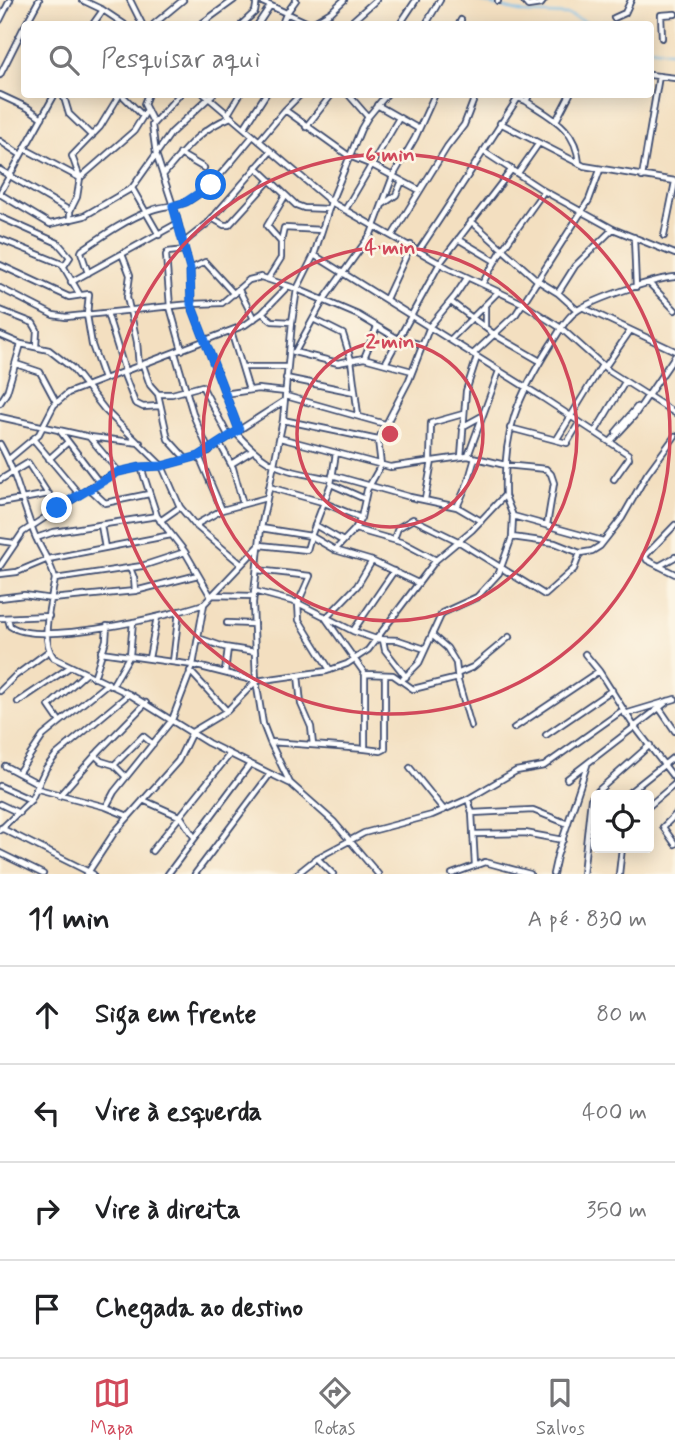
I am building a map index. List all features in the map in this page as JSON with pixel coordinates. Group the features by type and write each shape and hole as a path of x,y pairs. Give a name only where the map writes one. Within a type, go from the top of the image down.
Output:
{"street":[{"path":"0,20 10,0"},
{"path":"28,21 39,0"},
{"path":"82,0 120,21"},
{"path":"130,0 140,21"},
{"path":"158,21 183,0"},
{"path":"205,21 234,0"},
{"path":"245,21 257,8 258,0 303,21"},
{"path":"283,21 296,0"},
{"path":"315,21 344,0"},
{"path":"352,21 376,0"},
{"path":"402,21 416,0"},
{"path":"428,21 440,0"},
{"path":"523,0 528,6 541,4 544,0"},
{"path":"614,18 625,13 631,0"},
{"path":"260,21 270,6"},
{"path":"95,21 103,10"},
{"path":"662,38 661,15 675,13"},
{"path":"0,75 21,33"},
{"path":"0,56 7,59"},
{"path":"654,75 675,78"},
{"path":"642,177 659,76"},
{"path":"0,95 43,118"},
{"path":"53,98 0,193 50,224 102,207 132,188 178,125 210,98"},
{"path":"64,98 69,114 92,136"},
{"path":"70,219 80,178 72,156 92,136 117,98"},
{"path":"124,98 143,116"},
{"path":"146,98 144,101 153,122"},
{"path":"176,98 153,122 156,154 186,250 190,269 191,304 238,432 252,451 274,466 331,479 370,484 410,497 457,507 481,521"},
{"path":"212,98 331,202 467,278 522,303 561,328 625,382 675,414"},
{"path":"163,174 211,125 230,115 238,98"},
{"path":"244,128 263,98"},
{"path":"259,141 298,98"},
{"path":"306,127 329,98"},
{"path":"351,98 368,117"},
{"path":"290,783 263,724 256,681 254,594 261,528 283,420 297,289 314,255 349,156 368,117 383,98"},
{"path":"292,351 375,227 393,176 433,98"},
{"path":"392,236 447,146 464,125 474,98"},
{"path":"419,250 484,151 515,98"},
{"path":"520,98 556,121 577,144 579,164"},
{"path":"556,121 568,98"},
{"path":"377,105 419,129"},
{"path":"80,178 128,137 147,110"},
{"path":"285,110 349,156 419,190"},
{"path":"345,211 399,118"},
{"path":"500,123 579,164 600,170 675,181 664,236"},
{"path":"88,273 80,252 82,250 146,212 164,205 173,206 186,202 211,185 253,136"},
{"path":"1,143 21,155"},
{"path":"518,173 539,143"},
{"path":"25,149 80,178"},
{"path":"183,243 212,218 271,151"},
{"path":"484,151 544,191 613,229 675,254"},
{"path":"180,154 204,168"},
{"path":"256,167 285,195 304,208 329,209"},
{"path":"386,362 440,263 512,169"},
{"path":"0,170 70,211"},
{"path":"461,457 463,414 475,355 510,321 593,190 600,170"},
{"path":"212,218 229,225 270,180"},
{"path":"382,206 396,195 402,181"},
{"path":"132,188 159,235"},
{"path":"482,284 502,250 544,191"},
{"path":"281,242 267,226 285,195"},
{"path":"0,217 61,245 70,257 64,267"},
{"path":"471,221 537,280 558,293 577,310"},
{"path":"71,282 178,223"},
{"path":"268,279 281,258 281,242 286,228 322,230"},
{"path":"558,293 575,265 613,229"},
{"path":"634,237 636,287"},
{"path":"0,239 64,267 80,295"},
{"path":"458,239 495,261"},
{"path":"386,299 411,246"},
{"path":"182,350 170,307 166,255 186,250"},
{"path":"122,254 130,275 127,297 141,365 150,385 158,394 168,439 187,460"},
{"path":"314,255 630,456 614,480"},
{"path":"190,269 205,262 236,292 254,319"},
{"path":"0,265 66,296 87,293 90,296 88,315 93,347 104,379"},
{"path":"404,679 419,663 442,613 477,597 502,568 512,537 513,516 505,495 505,465 510,428 524,387 561,328 577,310 648,282 675,277"},
{"path":"0,288 59,317 191,304 217,305 255,278 268,279 358,315 398,339 423,345"},
{"path":"335,550 361,518 370,484 381,465 378,440 430,327 467,278"},
{"path":"648,282 675,310"},
{"path":"9,459 45,427 56,402 84,385 175,353 254,319 288,286"},
{"path":"450,340 498,292"},
{"path":"451,302 495,335 540,361"},
{"path":"485,307 485,327"},
{"path":"584,308 675,354 634,416 609,441"},
{"path":"0,310 33,323 37,330 36,346"},
{"path":"107,313 135,403 143,407 159,406"},
{"path":"262,313 272,320 292,322"},
{"path":"313,319 341,332 351,360 358,415"},
{"path":"364,358 377,327"},
{"path":"230,331 249,390"},
{"path":"557,439 569,417 629,331"},
{"path":"0,335 21,344 49,350 72,368 105,410 162,466 180,507 195,525 241,564"},
{"path":"0,403 7,392 21,344"},
{"path":"292,351 335,363 364,358 412,371"},
{"path":"175,353 194,417 209,452"},
{"path":"16,363 40,372 56,402"},
{"path":"242,367 288,368"},
{"path":"468,456 499,371"},
{"path":"286,378 354,392"},
{"path":"595,432 625,382"},
{"path":"158,394 202,386 229,437"},
{"path":"224,394 258,388 385,424"},
{"path":"0,566 14,543 31,526 99,482 118,472 162,466 209,452 285,396"},
{"path":"425,499 431,461 431,424 463,414"},
{"path":"462,426 485,414"},
{"path":"0,417 90,437 141,443"},
{"path":"283,420 378,440"},
{"path":"510,428 568,442 579,423"},
{"path":"59,431 99,482"},
{"path":"512,537 555,543 580,553 593,551 622,517 675,436"},
{"path":"90,437 118,472"},
{"path":"280,439 397,467 468,456 505,465 546,469 551,474 554,488 547,525"},
{"path":"33,440 79,494"},
{"path":"50,459 68,442"},
{"path":"0,444 9,459 31,526 55,579 47,634 49,652 60,662 110,684 230,754 290,783 334,822 378,874"},
{"path":"220,444 231,464 243,504"},
{"path":"231,464 252,451"},
{"path":"260,545 307,550 331,479 336,453"},
{"path":"199,456 222,510"},
{"path":"457,507 475,458"},
{"path":"0,480 29,463 57,508"},
{"path":"141,467 159,518 185,552 210,595"},
{"path":"331,479 365,499"},
{"path":"269,487 322,502 361,518"},
{"path":"89,488 105,503 149,494"},
{"path":"0,503 49,494"},
{"path":"101,652 192,665 256,681 330,670 356,660 402,607 436,560 481,521 505,495"},
{"path":"195,525 222,510 266,498"},
{"path":"36,538 54,532 159,518 180,507"},
{"path":"513,516 603,541"},
{"path":"394,539 398,528 413,519 458,541 545,595 574,569 580,553"},
{"path":"315,525 343,541"},
{"path":"675,525 645,556 647,560 675,574"},
{"path":"101,526 104,548"},
{"path":"261,528 311,536 335,550 372,561 418,583"},
{"path":"355,528 394,539 421,550 436,560"},
{"path":"0,574 17,572 48,559 171,535"},
{"path":"0,541 14,543"},
{"path":"106,807 126,777 172,720 192,665 204,604 260,545"},
{"path":"55,579 130,568 185,552"},
{"path":"659,566 675,557"},
{"path":"325,617 357,586 372,561"},
{"path":"130,568 135,591"},
{"path":"257,570 309,575 311,579 298,603 300,624 330,670"},
{"path":"353,631 394,571"},
{"path":"0,598 24,595 52,599 135,591 198,575"},
{"path":"210,595 254,594 298,603 353,631 376,639 398,640 425,649"},
{"path":"8,619 10,626 19,632 47,634 133,622 204,604"},
{"path":"173,662 179,611"},
{"path":"0,618 49,617"},
{"path":"149,658 157,617"},
{"path":"325,617 365,674 365,749"},
{"path":"18,773 43,736 110,684 130,655 133,622"},
{"path":"227,623 254,624"},
{"path":"94,678 106,640 107,626"},
{"path":"432,635 447,648 456,663 471,726"},
{"path":"383,640 385,650 409,687 418,688 458,675 473,667 509,637"},
{"path":"198,638 228,648 255,652"},
{"path":"225,672 228,648"},
{"path":"0,691 15,676 49,652"},
{"path":"585,654 612,690 624,712 675,779"},
{"path":"18,702 70,667"},
{"path":"190,671 227,712"},
{"path":"514,728 599,671"},
{"path":"60,722 49,706 85,674"},
{"path":"365,674 393,675 404,679"},
{"path":"298,675 301,704 311,727 313,745"},
{"path":"270,742 381,751 384,749 385,675"},
{"path":"129,694 56,755 31,800 1,829 89,873 101,850 177,761 191,732 227,712 256,681"},
{"path":"546,735 612,690"},
{"path":"302,872 317,858 349,840 444,810 516,771 544,766 624,712 675,699"},
{"path":"567,779 668,701"},
{"path":"58,796 146,703"},
{"path":"659,709 675,731"},
{"path":"114,765 143,736 153,744"},
{"path":"583,874 592,799 650,745"},
{"path":"152,851 230,754"},
{"path":"95,755 114,765 126,777"},
{"path":"632,790 675,756"},
{"path":"168,874 250,764"},
{"path":"553,874 587,764"},
{"path":"5,766 58,796 106,807 128,816"},
{"path":"410,768 444,810"},
{"path":"195,874 270,774"},
{"path":"654,802 675,784"},
{"path":"0,786 31,800"},
{"path":"468,799 472,813 475,865"},
{"path":"143,800 181,817 194,837"},
{"path":"0,804 19,813"},
{"path":"472,813 533,810 568,824"},
{"path":"675,815 663,827 675,844"},
{"path":"473,834 525,833 563,840"},
{"path":"0,853 43,874"},
{"path":"619,874 621,853"},
{"path":"317,858 333,874"},
{"path":"452,874 485,862 530,874"},
{"path":"506,874 512,868"}],"waterway":[{"path":"474,0 524,13 569,15 584,21"},
{"path":"654,49 675,52"}],"route":[{"path":"57,508 118,472 162,466 199,456 239,430 191,304 190,269 173,206 186,202 211,185"}]}
